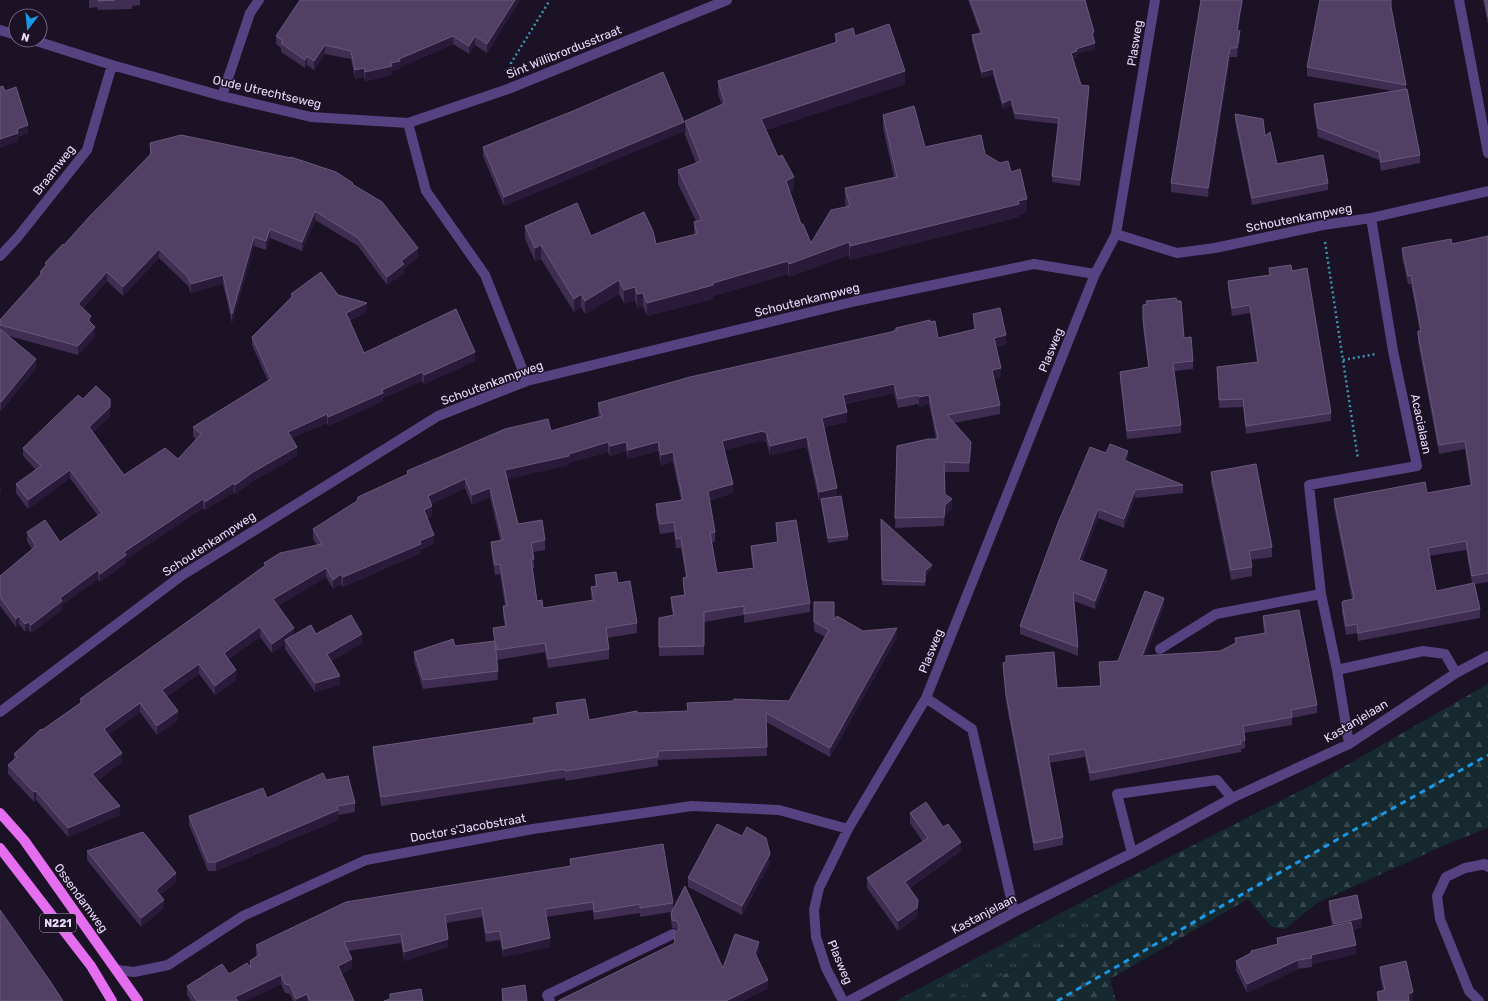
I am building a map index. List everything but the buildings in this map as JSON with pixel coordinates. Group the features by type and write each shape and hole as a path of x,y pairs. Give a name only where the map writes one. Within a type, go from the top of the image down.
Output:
{"main road":[{"name":"Ossendamweg","path":"0,813 24,840 138,1001"},
{"name":"N221","path":"0,848 90,966 112,1001"}],"street":[{"path":"222,96 250,13 259,0"},
{"name":"Sint Willibrordusstraat","path":"408,123 508,89 727,0"},
{"name":"Plasweg","path":"844,1001 826,968 816,937 814,910 819,888 848,829 926,698 1095,274 1116,234 1155,0"},
{"path":"1459,0 1488,153"},
{"name":"Oude Utrechtseweg","path":"48,45 112,65 222,96 311,117 408,123"},
{"name":"Braamweg","path":"0,256 17,238 87,150 112,65"},
{"path":"408,123 426,191 485,275 527,381"},
{"name":"Schoutenkampweg","path":"1116,234 1177,253 1215,248 1322,226 1371,218 1488,191"},
{"name":"Acacialaan","path":"1349,744 1337,670 1321,594 1309,484 1417,466 1393,351 1371,218"},
{"name":"Schoutenkampweg","path":"0,712 181,576 438,416 527,381 856,301 1034,264 1095,274"},
{"path":"1160,649 1216,614 1321,594"},
{"path":"1337,670 1423,651 1445,654 1456,673"},
{"name":"Kastanjelaan","path":"849,1001 1014,912 1132,853 1232,798 1349,744 1456,673 1488,656"},
{"path":"926,698 972,729 1014,912"},
{"path":"1132,853 1117,794 1217,780 1232,798"},
{"name":"Doctor s'Jacobstraat","path":"117,970 134,972 168,965 243,916 366,860 533,829 692,806 779,810 848,829"},
{"path":"1479,1001 1469,991 1440,919 1437,896 1446,877 1465,868 1485,864 1488,867"},
{"path":"550,1001 547,995 673,934"}],"path":[{"path":"508,89 511,63 550,0"},
{"path":"1322,226 1361,475"},
{"path":"1343,360 1393,351"}],"green space":[{"path":"1488,684 1488,828 1454,841 1317,903 1285,929 1272,927 1248,899 1110,979 1116,1001 954,1001 1102,923 1095,895 1312,785"},
{"path":"1095,895 1102,923 954,1001 896,1001"}],"railway":[{"path":"1057,1001 1345,835 1488,755"}]}
